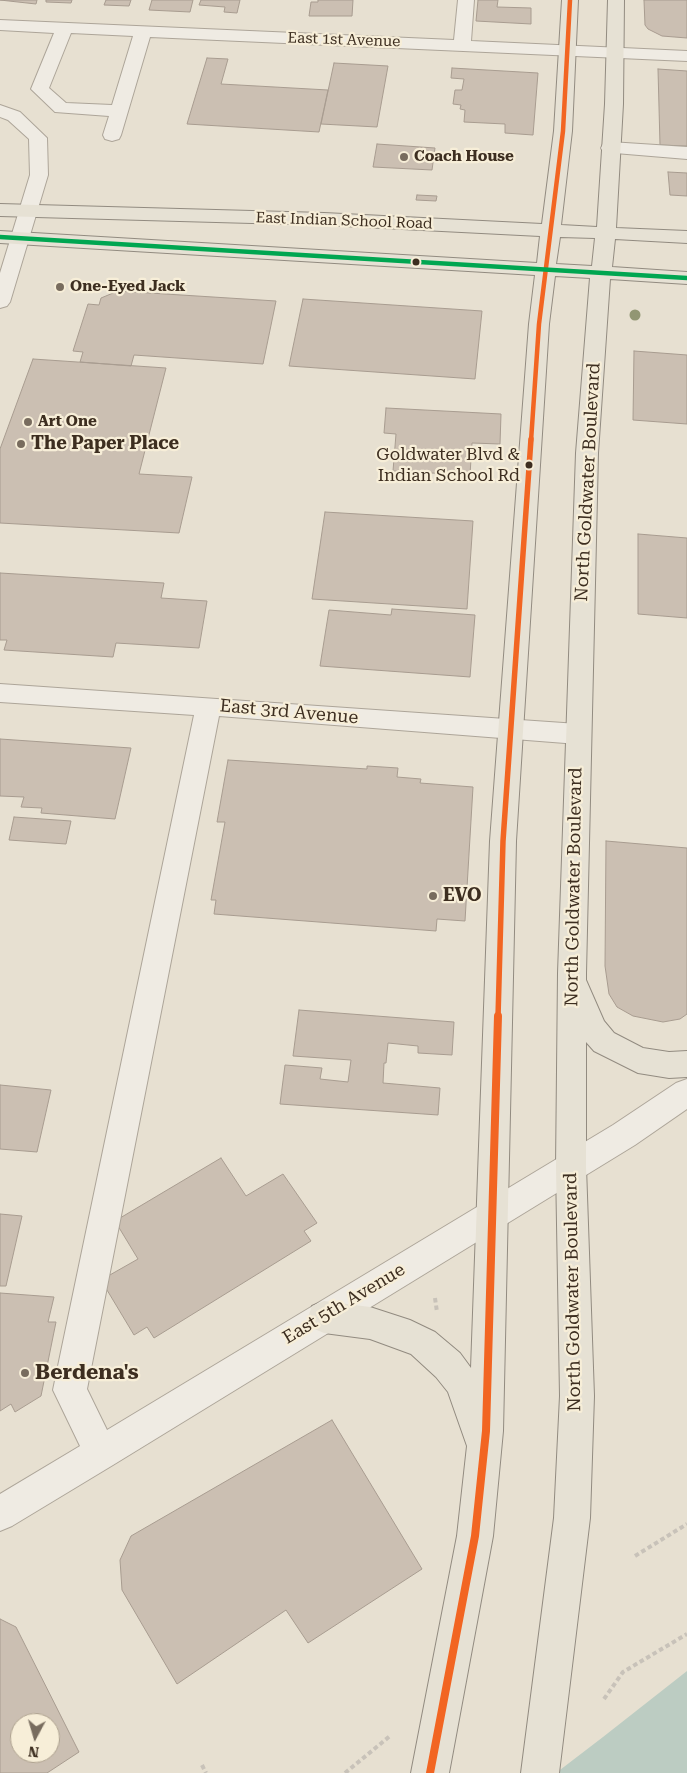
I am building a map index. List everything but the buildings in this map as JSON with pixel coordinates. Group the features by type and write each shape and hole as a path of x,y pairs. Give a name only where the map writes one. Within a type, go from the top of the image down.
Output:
{"main road":[{"path":"430,1773 475,1536 484,1447 503,841 539,324 563,131 569,51 570,0"},
{"name":"North Goldwater Boulevard","path":"540,1773 572,1518 577,1396 571,1167 572,973 578,734 587,453 601,272 606,233 616,53 616,0"},
{"name":"East Indian School Road","path":"0,210 332,219 687,237"},
{"name":"East Indian School Road","path":"0,237 545,268 687,278"},
{"path":"572,973 592,1028 604,1042 638,1060 669,1066 687,1064"},
{"path":"324,1316 370,1323 410,1336 423,1343 448,1365 461,1382 484,1447"}],"street":[{"path":"462,46 466,0"},
{"name":"East 1st Avenue","path":"0,25 687,56"},
{"path":"64,28 40,89 60,108 118,111"},
{"path":"112,135 143,32"},
{"path":"0,110 14,116 38,138 39,175 0,302"},
{"path":"610,148 687,153"},
{"name":"East 3rd Avenue","path":"0,693 208,706 578,734"},
{"path":"101,1453 70,1390 208,706"},
{"name":"East 5th Avenue","path":"0,1514 624,1135 687,1092"}],"path":[{"path":"635,1556 687,1524"},
{"path":"604,1699 623,1672 687,1634"},
{"path":"345,1773 390,1736"},
{"path":"202,1765 206,1773"}],"shaded area":[{"path":"687,1671 687,1773 556,1773 603,1737"}],"transit line":[{"path":"430,1773 475,1536 486,1431 503,841 539,324 563,131 570,0"},
{"path":"0,237 687,278"}],"place":[{"name":"Coach House","path":"404,157"},
{"name":"One-Eyed Jack","path":"60,287"},
{"name":"Art One","path":"28,422"},
{"name":"The Paper Place","path":"21,444"},
{"name":"Goldwater Blvd & Indian School Rd","path":"529,465"},
{"name":"EVO","path":"433,896"},
{"name":"Berdena's","path":"25,1373"}]}
